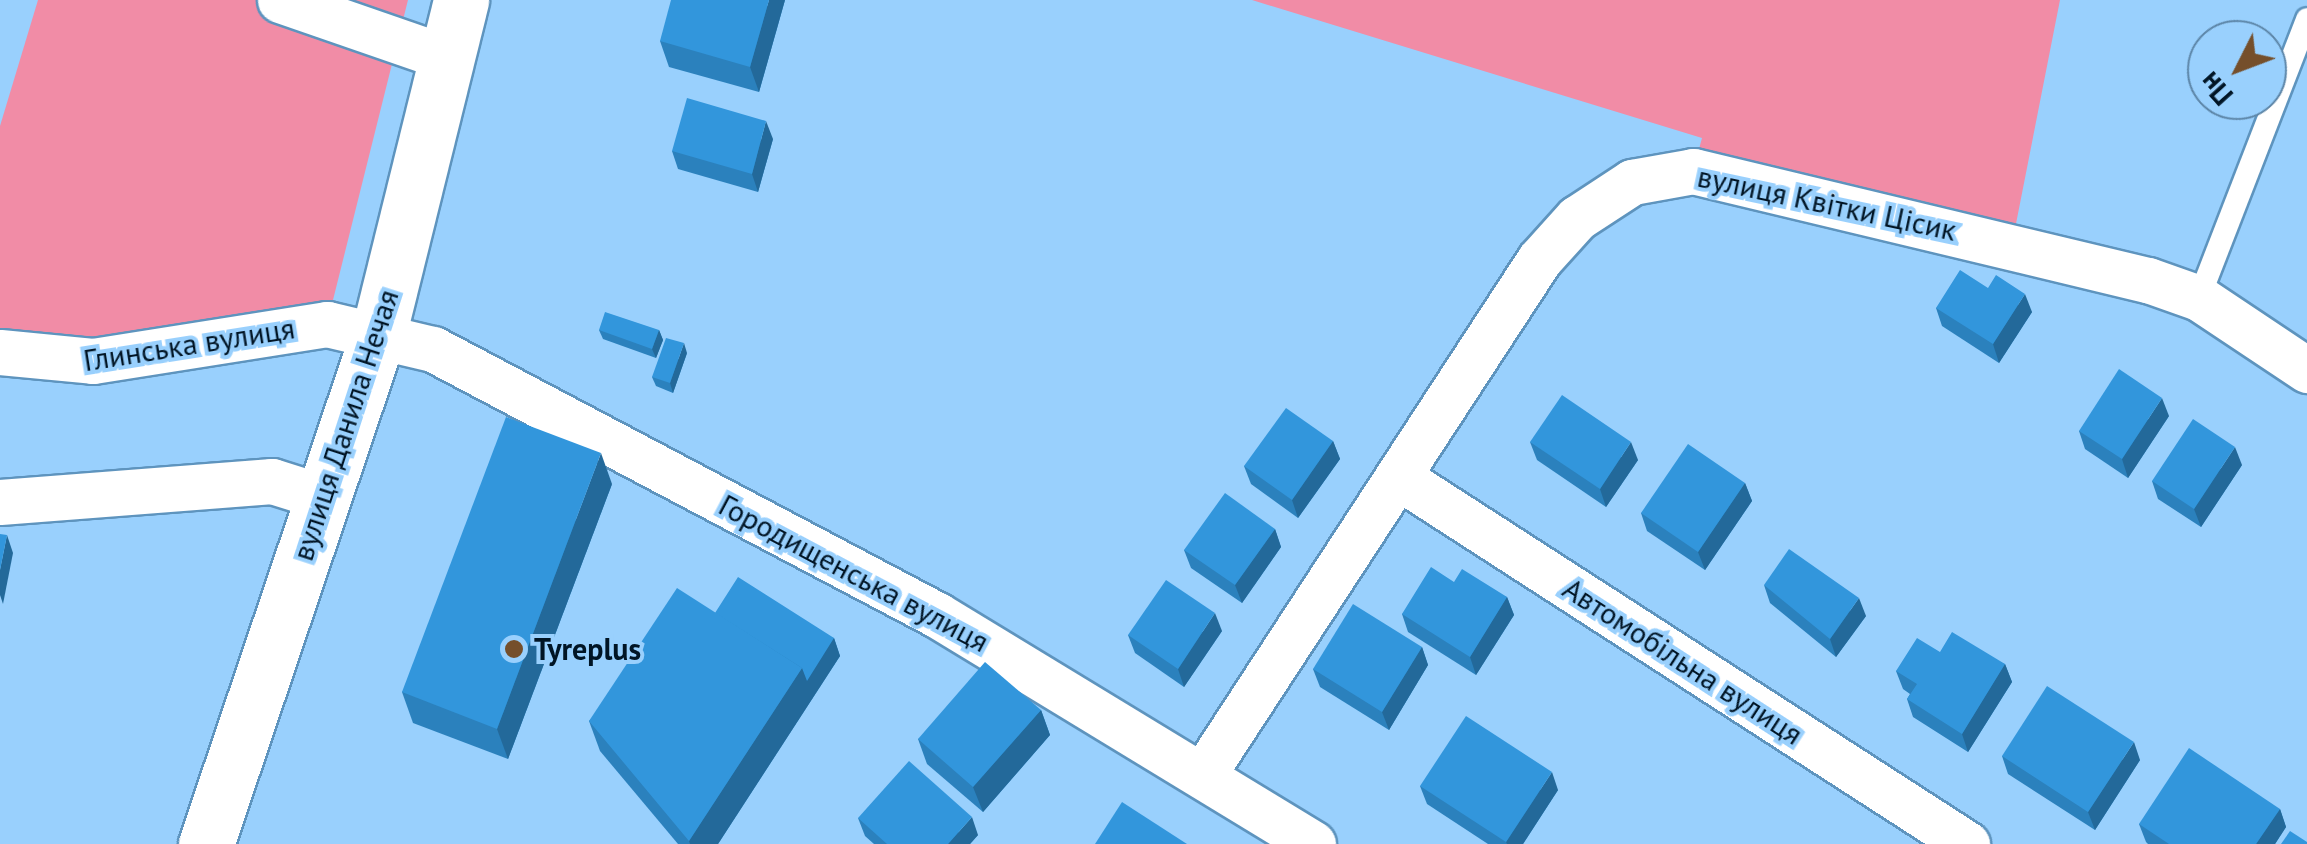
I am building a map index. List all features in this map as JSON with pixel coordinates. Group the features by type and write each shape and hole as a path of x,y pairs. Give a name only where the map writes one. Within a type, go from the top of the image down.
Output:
{"main road":[{"name":"вулиця Данила Нечая","path":"206,844 379,332 450,59 461,0"}],"street":[{"path":"280,0 450,59"},
{"name":"вулиця Квітки Цісик","path":"1204,773 1557,238 1602,199 1663,174 1694,171 1974,236 2199,298 2307,370"},
{"name":"Глинська вулиця","path":"0,352 55,364 328,324 379,332"},
{"name":"Городищенська вулиця","path":"379,332 433,349 937,615 1204,773 1314,844"},
{"name":"Автомобільна вулиця","path":"1400,478 1967,844"},
{"path":"0,502 272,481 323,497"},
{"path":"1250,802 1279,844"}],"lane":[{"path":"2199,298 2307,18"}],"shaded area":[{"path":"38,0 408,0 327,324 0,352 0,126"},
{"path":"1252,0 2060,0 2012,244 1693,171 1702,138"}],"building":[{"path":"671,0 769,0 750,67 660,41"},
{"path":"687,98 766,121 752,174 672,151"},
{"path":"1960,270 1988,288 1996,275 2025,294 1993,344 1936,308"},
{"path":"605,312 659,330 652,349 599,330"},
{"path":"666,338 684,343 670,383 652,377"},
{"path":"2119,369 2162,398 2122,459 2079,431"},
{"path":"1562,395 1631,442 1600,489 1530,442"},
{"path":"1286,408 1333,441 1292,500 1244,466"},
{"path":"506,417 601,453 497,729 402,692"},
{"path":"2193,419 2235,447 2194,509 2152,481"},
{"path":"1688,444 1745,483 1698,552 1641,513"},
{"path":"1225,493 1275,529 1235,585 1184,550"},
{"path":"0,534 7,535 0,570"},
{"path":"1789,549 1859,598 1830,639 1764,585"},
{"path":"1431,567 1454,582 1462,569 1507,597 1470,657 1402,614"},
{"path":"738,577 834,638 807,681 802,668 715,613"},
{"path":"1166,580 1215,613 1178,669 1128,635"},
{"path":"677,588 802,668 689,841 589,721"},
{"path":"1353,604 1422,647 1382,712 1313,669"},
{"path":"1952,632 2005,664 1962,734 1907,699 1917,684 1896,671 1917,638 1940,652"},
{"path":"985,662 1041,710 973,787 918,739"},
{"path":"2047,686 2134,742 2088,812 2002,756"},
{"path":"1466,716 1552,772 1506,842 1420,786"},
{"path":"2189,748 2280,809 2256,844 2169,844 2139,824"},
{"path":"909,761 972,817 948,844 887,844 858,818"},
{"path":"1122,802 1187,844 1095,844"},
{"path":"2290,831 2307,842 2307,844 2281,844"}],"place":[{"name":"Tyreplus","path":"514,649"}]}
